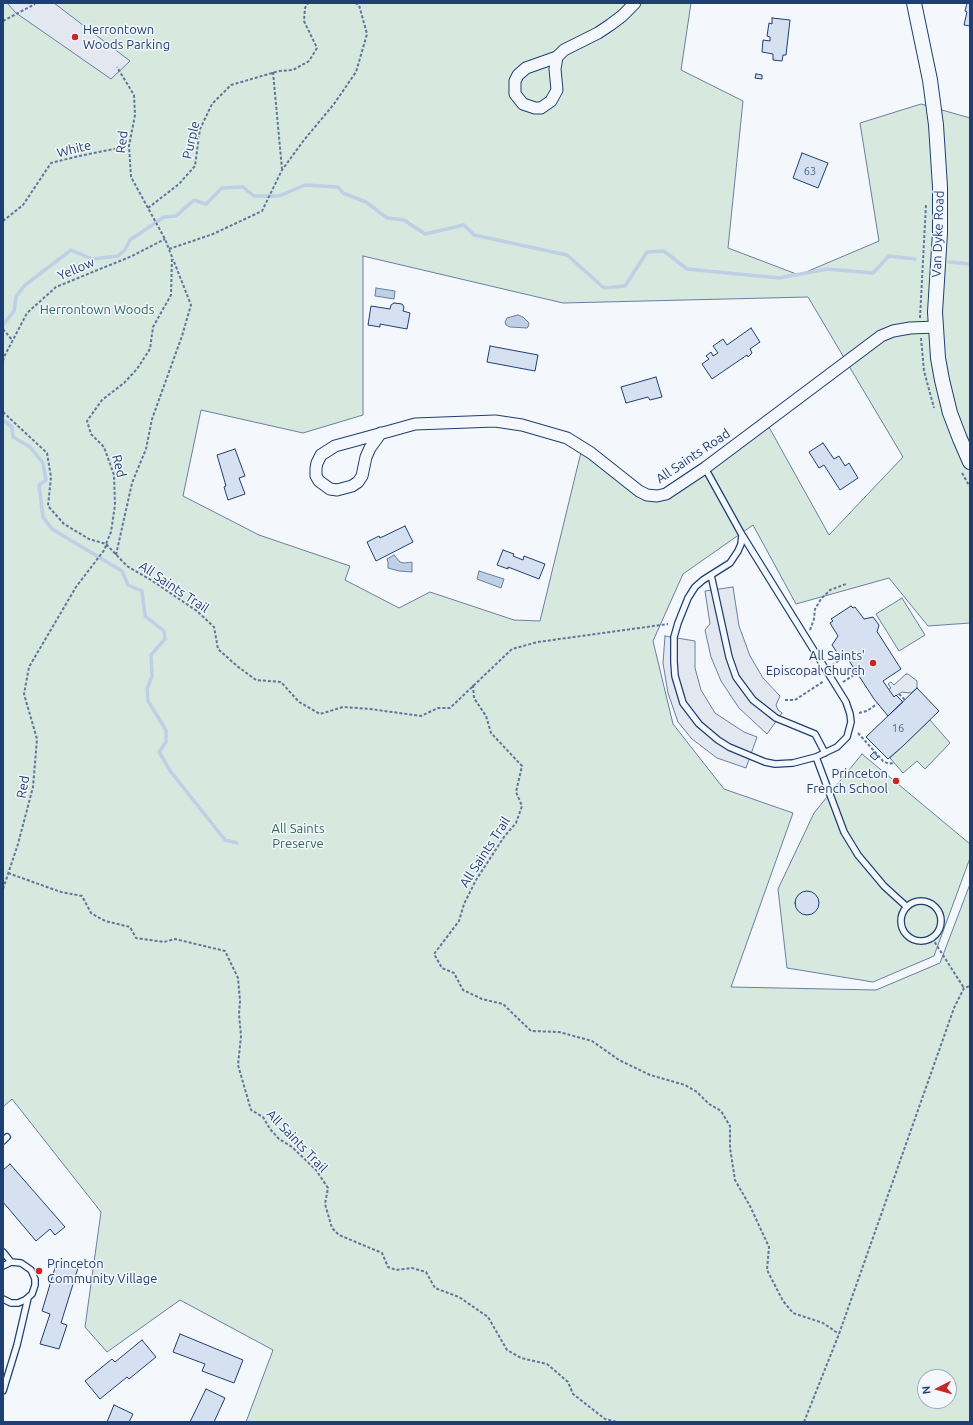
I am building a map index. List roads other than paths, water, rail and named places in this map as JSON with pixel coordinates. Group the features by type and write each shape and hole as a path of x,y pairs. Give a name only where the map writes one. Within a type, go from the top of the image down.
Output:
{"street":[{"path":"557,57 555,69 557,90 551,101 541,108 535,108 523,104 514,88 518,75 526,68 557,57 564,50 598,33 610,25 635,3"},
{"name":"Van Dyke Road","path":"914,3 930,80 938,155 940,187 940,232 936,327 938,358 948,406 970,462"},
{"name":"All Saints Road","path":"381,433 370,448 366,457 362,476 358,482 352,486 337,490 330,489 319,482 316,476 317,462 321,455 336,446 381,433 415,424 495,421 522,425 567,438 591,453 639,491 647,495 656,496 666,494 705,468 881,336 893,331 910,328 936,327"}],"lane":[{"path":"705,468 742,535 846,702 851,722 847,737 837,747 816,757 785,764 765,762 729,747 718,740 699,724 683,704 675,676 673,649 674,637 678,623 688,598 695,588 711,574 730,563 738,551 741,544 742,535"},
{"path":"711,574 729,657 736,677 753,700 776,718 815,734 825,753"},
{"path":"816,757 844,832 858,856 884,886 907,907"},
{"path":"918,902 931,904 940,915 940,928 937,934 926,941 913,940 904,931 901,925 903,912 907,907 912,903 918,902"},
{"path":"3,1252 11,1262"},
{"path":"3,1266 11,1262 21,1263 31,1270 35,1279 32,1294 28,1298 18,1303 11,1303 3,1299"},
{"path":"3,1391 17,1345 28,1298"}],"water":[{"path":"376,288 395,291 394,299 375,296"},
{"path":"518,315 523,317 529,323 527,328 510,327 506,325 505,322 507,318"},
{"path":"394,555 400,562 412,562 412,572 388,568 387,559"},
{"path":"479,571 504,579 501,588 477,579"}],"waterway":[{"path":"3,325 14,311 16,297 24,286 71,250 92,259 118,256 125,250 130,240 164,217 176,216 194,200 206,204 222,188 243,187 254,196 279,196 305,185 338,187 343,193 366,202 387,218 404,220 425,234 464,225 474,235 567,255 604,288 625,286 647,252 664,251 687,269 779,278 827,269 873,273 889,256 915,259"},
{"path":"949,262 970,264"},
{"path":"3,420 12,427 13,437 30,447 43,463 46,480 39,485 43,517 52,529 122,571 128,585 142,591 145,616 164,631 165,639 151,655 152,676 147,689 148,701 166,731 166,742 159,752 171,772 225,840 237,843"}],"place":[{"name":"Herrontown Woods Parking","path":"75,37"},
{"name":"All Saints' Episcopal Church","path":"873,663"},
{"name":"Princeton French School","path":"896,781"},
{"name":"Princeton Community Village","path":"39,1271"}],"park label":[{"name":"Herrontown Woods","path":"97,310"},
{"name":"All Saints Preserve","path":"298,836"}]}
